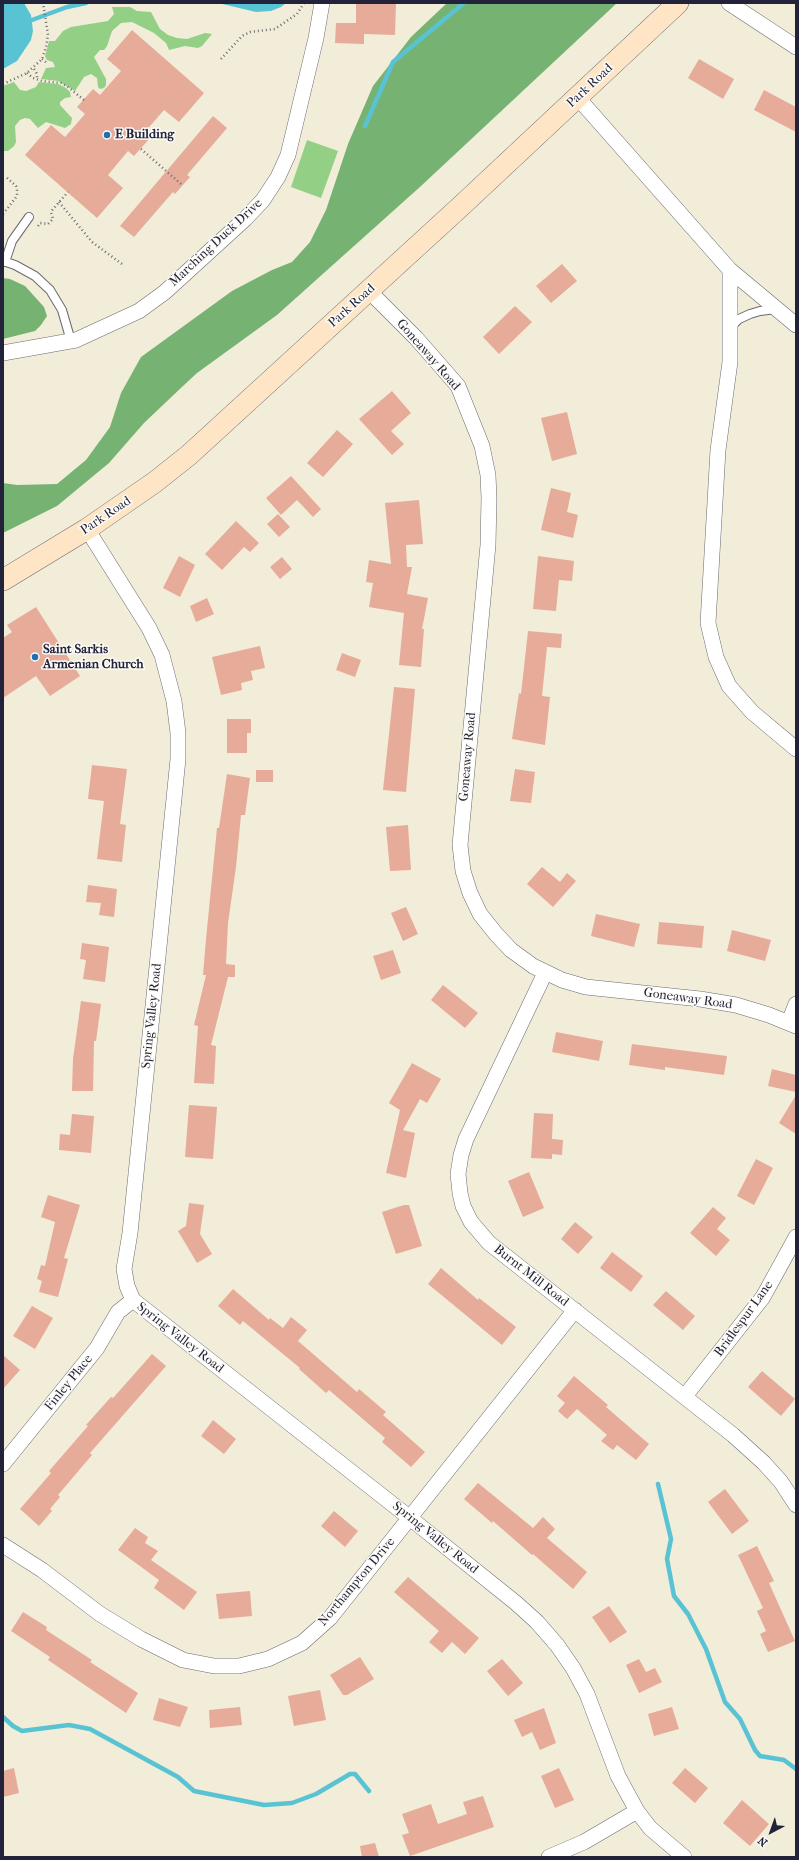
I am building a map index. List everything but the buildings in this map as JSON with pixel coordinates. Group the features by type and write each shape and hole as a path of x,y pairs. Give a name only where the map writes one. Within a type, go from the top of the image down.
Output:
{"main road":[{"name":"Park Road","path":"3,580 87,529 155,482 189,455 578,98 678,3"},
{"path":"3,567 61,545"}],"street":[{"name":"Marching Duck Drive","path":"3,353 71,341 115,323 139,310 165,292 245,219 263,200 278,178 288,155 316,38 322,3"},
{"path":"729,3 796,48"},
{"path":"578,98 730,270 796,325"},
{"path":"730,270 730,362 718,450 708,623 716,657 729,686 752,712 796,749"},
{"name":"Goneaway Road","path":"369,291 416,338 458,386 482,446 488,476 488,546 460,846 463,871 470,893 480,914 511,950 545,973 562,980 586,987 700,999 736,1005 792,1024"},
{"name":"Spring Valley Road","path":"87,529 149,628 162,655 174,701 178,733 178,759 174,799 130,1233 124,1269 127,1286 133,1300 410,1518 516,1603 537,1622 558,1645 573,1668 586,1694 618,1776 637,1811 650,1828 684,1857"},
{"name":"Burnt Mill Road","path":"545,973 466,1139 461,1155 458,1174 460,1194 471,1222 489,1243 733,1435 764,1463 781,1482 796,1505"},
{"path":"792,1024 796,1004"},
{"name":"Bridlespur Lane","path":"685,1396 763,1297 796,1237"},
{"name":"Finley Place","path":"3,1464 97,1348 118,1312 133,1300"},
{"name":"Northampton Drive","path":"3,1546 42,1570 100,1614 141,1639 184,1660 214,1666 239,1666 268,1659 291,1650 312,1635 330,1618 575,1310"},
{"path":"549,1857 584,1842 637,1811"}],"lane":[{"path":"29,217 12,241 4,262 15,264 35,276 50,290 62,310 71,341"},
{"path":"730,327 739,319 750,314 777,309"}],"path":[{"path":"221,59 242,36 250,32 275,29 297,14 304,3"},
{"path":"3,84 28,73 34,69 42,59 46,47 47,25 43,4"},
{"path":"42,59 47,63"},
{"path":"34,69 37,74 37,79"},
{"path":"28,73 33,78 61,83 84,100"},
{"path":"140,149 181,184"},
{"path":"3,214 17,196 16,186 5,176"},
{"path":"37,228 40,223 48,224 53,219 51,212 68,192"},
{"path":"59,202 92,242 122,264"}],"green space":[{"path":"447,3 617,3 421,186 277,315 197,373 144,423 109,463 57,506 3,533 3,483 17,485 57,484 86,460 110,427 121,393 141,357 232,291 272,270 292,262 310,242 326,210 348,144 373,86 411,37"},
{"path":"112,7 130,7 137,11 151,12 160,29 168,35 177,38 187,39 205,33 212,34 202,46 198,48 185,46 169,50 166,43 154,33 132,22 121,23 112,31 107,46 104,50 100,50 94,57 106,79 106,85 104,88 100,89 98,87 97,78 91,74 84,77 75,91 58,81 41,79 46,68 55,67 53,62 47,60 45,56 49,41 55,41 63,31 71,27 108,21 114,14"},
{"path":"14,82 20,90 26,91 36,87 39,82 58,84 66,88 70,92 71,97 65,98 60,102 60,105 72,118 71,124 65,128 46,122 38,128 30,119 25,118 20,120 15,126 16,142 14,146 8,151 3,151 3,86"},
{"path":"307,140 338,151 321,198 291,187"},
{"path":"3,278 10,279 25,286 44,307 47,316 35,331 3,339"}],"water":[{"path":"3,3 24,3 31,15 33,31 31,40 17,61 3,69"},
{"path":"218,3 286,3 271,11 256,12"}],"waterway":[{"path":"32,20 67,7 86,3"},
{"path":"365,126 393,62 464,3"},
{"path":"658,1484 671,1539 667,1559 674,1596 688,1614 706,1649 725,1702 740,1719 755,1750 760,1756 784,1760 796,1769"},
{"path":"3,1717 13,1726 22,1731 69,1725 90,1729 178,1777 194,1791 264,1805 292,1803 316,1794 350,1774 355,1774 369,1791"}],"place":[{"name":"E Building","path":"107,135"},
{"name":"Saint Sarkis Armenian Church","path":"35,657"}]}
